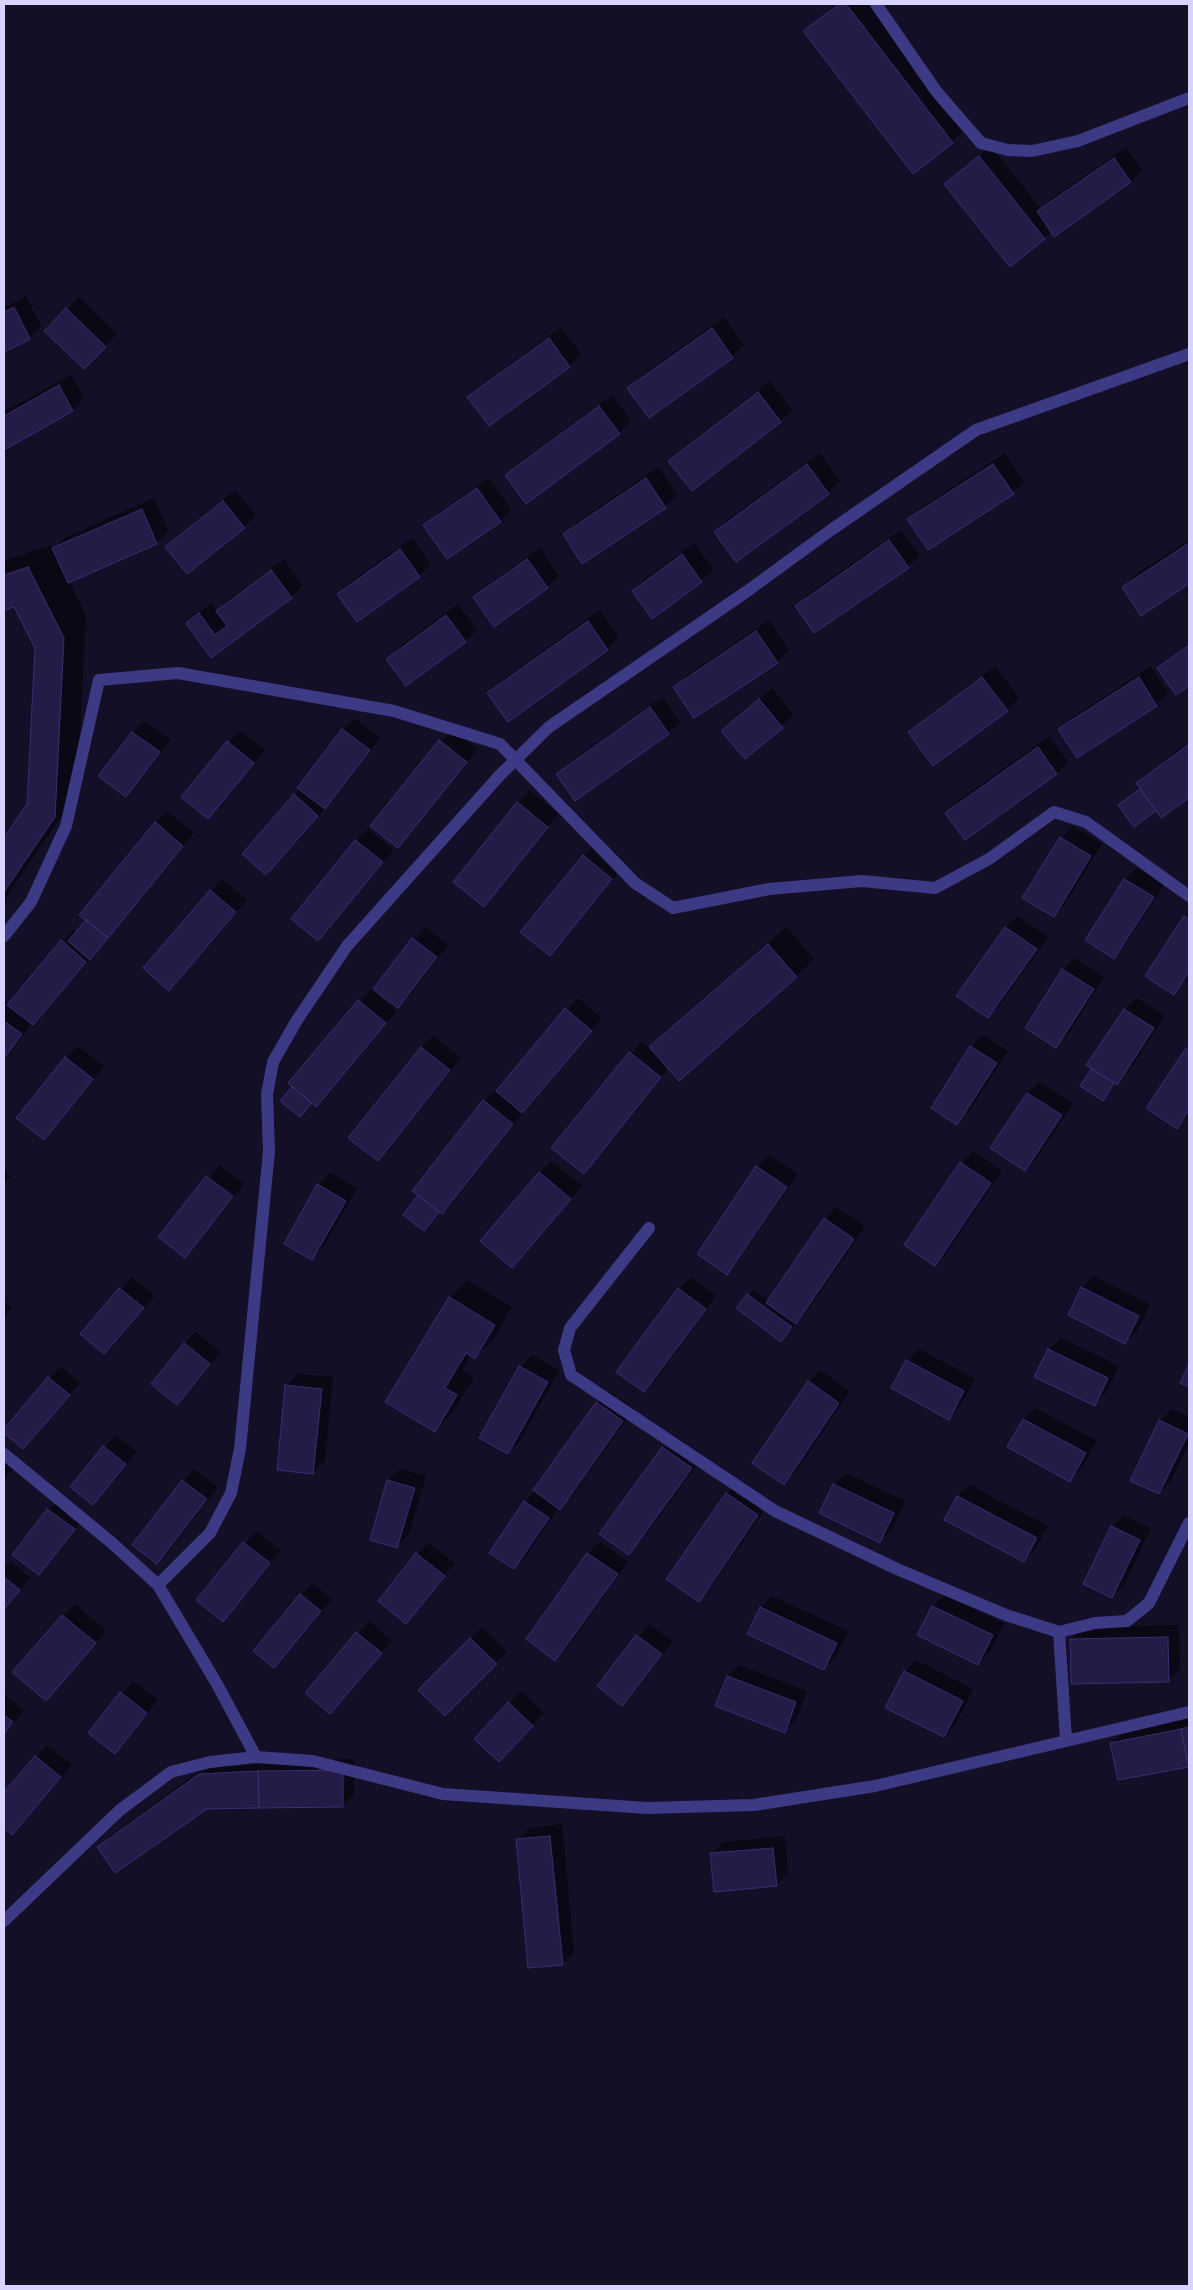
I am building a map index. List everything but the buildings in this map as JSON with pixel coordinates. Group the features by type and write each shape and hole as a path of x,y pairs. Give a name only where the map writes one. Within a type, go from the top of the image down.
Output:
{"street":[{"path":"876,4 936,91 981,144 1008,150 1032,152 1078,141 1189,98"},
{"path":"158,1585 210,1533 231,1493 240,1449 269,1151 266,1094 273,1062 297,1020 347,946 515,760 549,727 746,592 830,530 976,430 1189,354"},
{"path":"4,936 31,902 66,826 99,680 178,673 394,711 500,744 635,883 673,908 769,888 862,881 935,888 989,859 1054,812 1086,822 1189,896"},
{"path":"649,1228 570,1328 564,1350 571,1375 775,1511 897,1569 1006,1615 1059,1632 1095,1623 1127,1621 1142,1609 1149,1603 1189,1523"},
{"path":"4,1454 112,1543 158,1585 217,1684 256,1757"},
{"path":"1059,1632 1066,1740"},
{"path":"4,1920 120,1810 171,1772 210,1762 256,1757 313,1761 443,1794 647,1808 754,1805 857,1789 1189,1712"}]}
